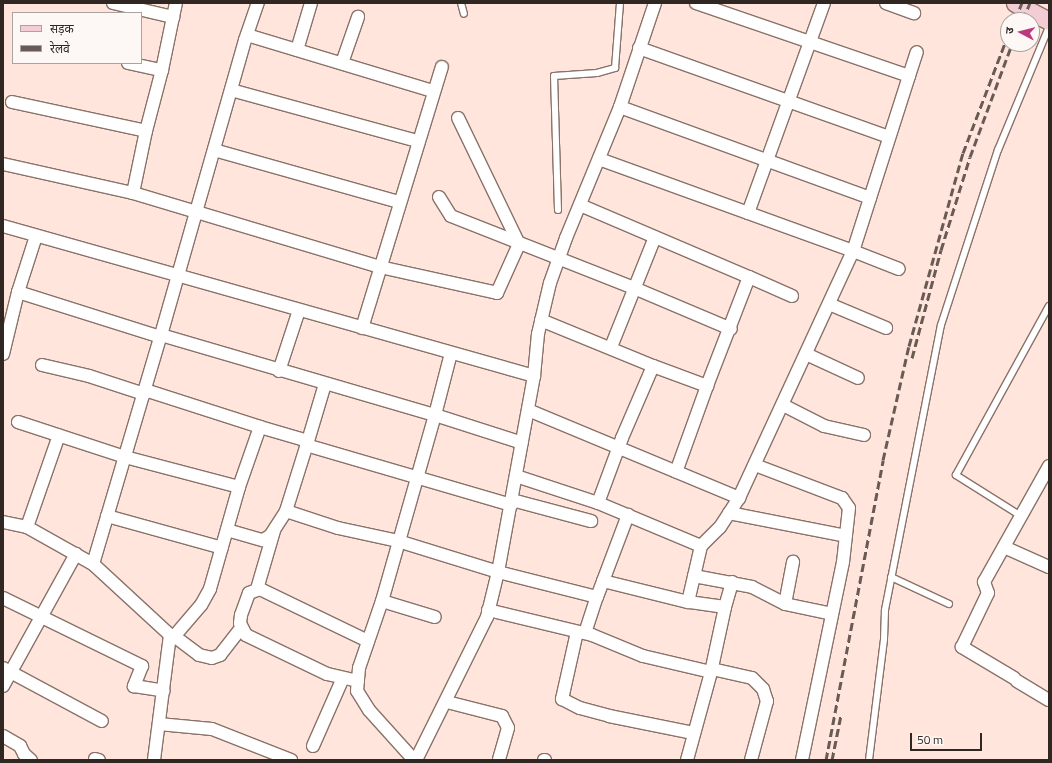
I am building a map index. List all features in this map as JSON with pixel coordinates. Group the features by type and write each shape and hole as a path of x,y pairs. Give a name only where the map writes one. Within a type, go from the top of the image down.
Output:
{"street":[{"path":"113,3 173,17"},
{"path":"133,193 176,3"},
{"path":"92,564 161,336 195,212 247,35 258,3"},
{"path":"297,50 310,3"},
{"path":"451,353 436,415 416,476 382,601 359,668 357,691 368,710 415,760 447,702 488,610 498,572 516,476 534,376 541,320 558,258 620,108 655,3"},
{"path":"696,3 809,44 909,76"},
{"path":"748,213 824,3"},
{"path":"886,3 914,13"},
{"path":"1015,3 1049,21"},
{"path":"342,63 358,17"},
{"path":"247,35 433,91"},
{"path":"639,48 889,137"},
{"path":"688,602 701,546 720,527 739,498 783,405 852,251 917,52"},
{"path":"133,64 162,70"},
{"path":"362,328 433,91 442,67"},
{"path":"231,90 418,141"},
{"path":"12,102 146,131"},
{"path":"620,108 656,118 766,161 870,198"},
{"path":"3,164 133,193 380,267 497,294 519,244 458,118"},
{"path":"214,150 399,202"},
{"path":"599,159 899,268"},
{"path":"439,197 451,216 634,288 730,329"},
{"path":"580,205 792,296"},
{"path":"3,226 534,376"},
{"path":"3,354 18,292 36,236"},
{"path":"611,347 655,237"},
{"path":"676,472 749,277"},
{"path":"18,292 279,371 436,415 522,443"},
{"path":"829,304 886,328"},
{"path":"279,371 299,310"},
{"path":"541,320 611,347 653,366 707,386"},
{"path":"806,354 858,378"},
{"path":"42,365 89,376 144,392 416,476 511,503 591,521"},
{"path":"598,503 618,448 653,366"},
{"path":"257,589 274,531 286,512 325,384"},
{"path":"783,405 824,426 864,435"},
{"path":"528,410 739,498"},
{"path":"18,422 125,457 239,487"},
{"path":"154,760 173,638 201,605 210,589 239,487 260,427"},
{"path":"27,527 59,435"},
{"path":"755,465 842,498 850,508 832,614 802,760"},
{"path":"1049,466 984,582 988,594 962,647 1049,700"},
{"path":"516,476 598,503 701,546"},
{"path":"286,512 338,528 398,541 498,572 597,597"},
{"path":"729,513 846,536"},
{"path":"628,515 597,597 581,632 562,699 580,708 609,716 693,733"},
{"path":"107,516 222,548"},
{"path":"3,522 27,527 92,564 173,638 199,655 212,658 220,655 241,628"},
{"path":"227,530 263,540 274,531"},
{"path":"1004,548 1049,567"},
{"path":"3,686 7,670 41,618 76,554"},
{"path":"785,604 793,562"},
{"path":"694,576 752,587 785,604 832,614"},
{"path":"603,580 688,602 725,607"},
{"path":"688,760 693,733 712,670 725,607 732,582"},
{"path":"358,681 327,674 246,635 241,628 241,614 249,593 260,589 368,641"},
{"path":"3,598 41,618 142,666 135,687 164,692"},
{"path":"382,601 435,617"},
{"path":"488,610 581,632 643,656 752,678 763,689 767,702 751,760"},
{"path":"7,670 102,721"},
{"path":"313,746 343,678"},
{"path":"447,702 502,716 508,728 499,760"},
{"path":"159,724 212,729 291,760"},
{"path":"3,736 20,746 24,754 31,760"}],"lane":[{"path":"461,3 464,14"},
{"path":"558,210 554,76 597,73 615,68 620,3"},
{"path":"869,760 891,577 941,325 998,150 1049,27"},
{"path":"1021,516 956,475 1049,306"},
{"path":"891,577 949,604"}],"railway":[{"path":"1018,12 1022,3"},
{"path":"1026,12 1030,3"},
{"path":"826,760 883,460 909,346 963,153 1002,52"},
{"path":"912,358 941,250 970,157 1009,52"},
{"path":"832,760 841,715"}]}
